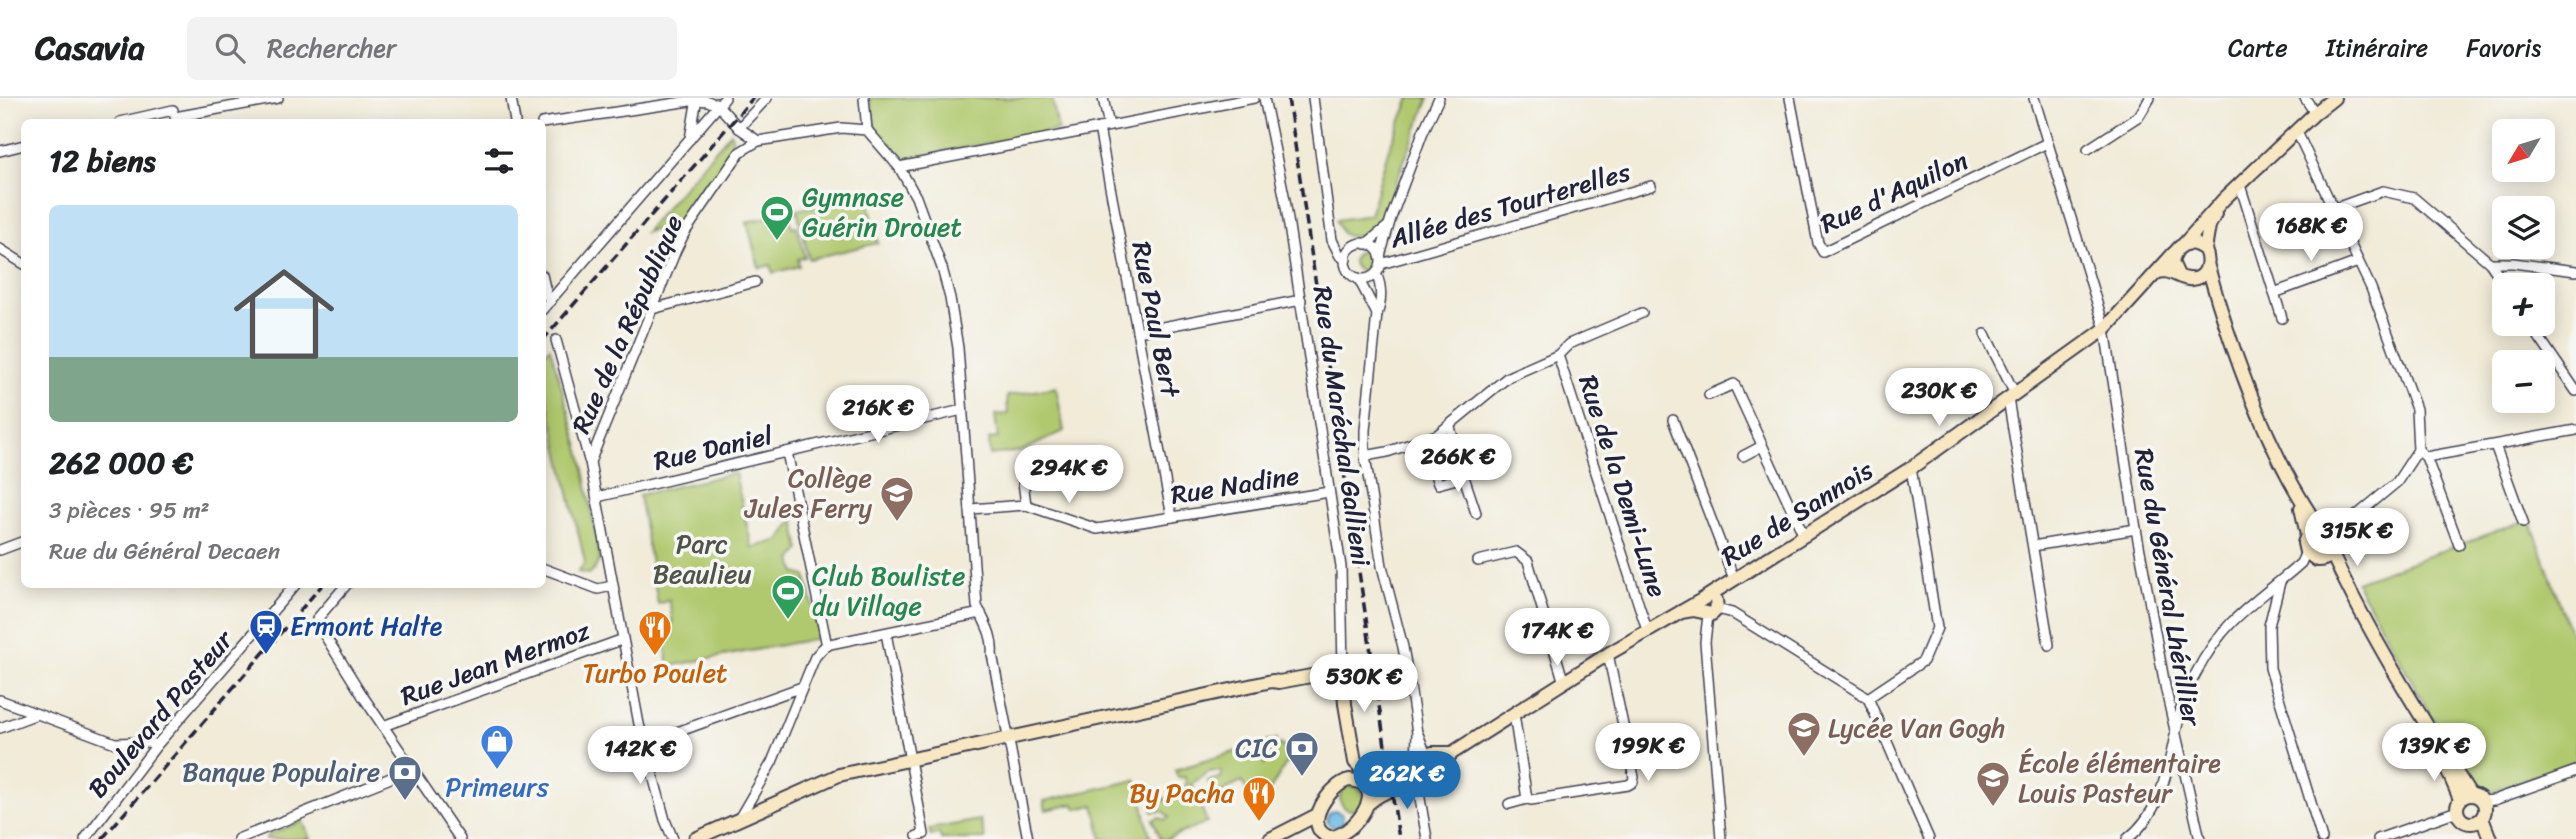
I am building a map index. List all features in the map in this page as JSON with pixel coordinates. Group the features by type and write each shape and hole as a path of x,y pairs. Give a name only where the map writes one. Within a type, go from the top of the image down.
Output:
{"street":[{"path":"170,98 175,116"},
{"path":"148,119 278,98"},
{"path":"510,98 514,119"},
{"path":"546,122 697,99 716,102 725,98"},
{"path":"739,128 767,98"},
{"path":"864,98 867,130 899,167 916,197 943,268 958,348 977,606 993,646 992,654 1028,839"},
{"name":"Rue Paul Bert","path":"1103,98 1104,127 1137,332 1172,517"},
{"path":"899,167 1254,98"},
{"name":"Rue du Maréchal Gallieni","path":"1265,98 1285,200 1341,567 1345,704 1355,762 1360,767 1366,787"},
{"path":"1313,98 1332,240 1340,256 1346,259"},
{"path":"1358,278 1368,279 1376,274 1387,237 1387,227 1423,132 1439,98"},
{"name":"Rue d'Aquilon","path":"1790,98 1818,243 1823,252 2047,143"},
{"name":"Rue du Général Lhérillier","path":"2034,98 2105,329 2136,529 2176,731 2159,800 2141,828 2127,839"},
{"path":"2305,98 2315,113"},
{"path":"2177,273 2172,262 2174,253 2224,199 2296,130 2334,98"},
{"path":"690,140 697,99"},
{"path":"2088,149 2139,116 2147,101"},
{"path":"716,102 739,128 758,141"},
{"path":"546,306 690,140 716,102"},
{"path":"739,128 744,149 758,141 841,128 867,130"},
{"path":"2296,130 2358,262 2416,408 2418,450 2397,482 2333,535"},
{"path":"0,151 21,146"},
{"name":"Rue de la République","path":"673,839 665,820 644,744 621,640 590,462 685,232 744,149"},
{"path":"2240,185 2281,318"},
{"name":"Allée des Tourterelles","path":"1381,260 1651,186"},
{"path":"2333,209 2383,191 2414,198 2490,263 2497,273"},
{"path":"2200,839 2176,731 2194,677 2232,622 2280,582 2336,545 2333,535 2320,529 2300,500 2266,430 2219,307 2205,250 2209,226 2224,199"},
{"path":"1366,244 1387,227"},
{"path":"2184,244 2193,243 2205,250"},
{"path":"1377,314 1358,278 1349,271 1346,259 1350,249 1366,244 1375,248 1381,260"},
{"path":"2,252 21,262"},
{"name":"Rue de Sannois","path":"1708,606 1730,582 1911,468 2105,329 2174,253"},
{"path":"2274,293 2358,262"},
{"path":"2490,263 2513,263 2576,271"},
{"path":"2156,273 2165,271 2193,279 2208,267"},
{"path":"1376,274 1379,279 1381,304 1377,314 1365,430 1365,456 1380,554 1403,647 1418,733 1427,755 1428,766 1420,779 1427,839"},
{"path":"2193,279 2219,307"},
{"path":"652,309 755,282"},
{"path":"546,292 551,301"},
{"path":"1137,332 1301,300"},
{"path":"1365,456 1425,440 1450,427 1508,377 1558,355 1569,344 1642,313"},
{"path":"1985,334 2012,397 2049,645"},
{"path":"2538,336 2576,391"},
{"path":"556,340 590,462"},
{"name":"Rue de la Demi-Lune","path":"1558,355 1647,630"},
{"path":"1709,395 1734,384 1804,536"},
{"name":"Rue Daniel","path":"597,497 962,410"},
{"path":"1673,419 1730,582"},
{"path":"1450,427 1476,513"},
{"path":"2426,457 2576,430"},
{"path":"1425,440 1438,484 1464,477"},
{"path":"2495,445 2523,522"},
{"path":"1742,456 1762,446"},
{"path":"2418,450 2426,457 2459,545"},
{"path":"787,452 827,646"},
{"path":"1021,466 1026,505"},
{"path":"1868,698 1923,661 1937,628 1911,468"},
{"name":"Rue Nadine","path":"970,509 1026,505 1091,528 1329,492"},
{"path":"2300,500 2307,535 2304,543 2352,596 2444,755 2462,802 2462,820 2477,820 2485,811 2483,801 2477,796 2462,802 2384,838"},
{"path":"2033,546 2136,529"},
{"path":"2307,535 2320,529"},
{"path":"0,550 21,542"},
{"path":"1478,561 1516,552 1528,561 1564,683"},
{"path":"546,570 597,589 612,586"},
{"path":"2280,582 2269,626 2270,668 2322,839"},
{"name":"Boulevard Pasteur","path":"85,839 156,746 293,588"},
{"path":"344,588 317,619 324,635 460,839"},
{"path":"1708,606 1705,642 1721,839"},
{"path":"1317,815 1317,823 1322,832 1328,836 1344,837 1377,797 1420,779 1452,753 1647,630 1679,612 1708,606 1732,613 1868,698 1929,839"},
{"path":"737,821 772,762 815,657 827,646 981,613"},
{"path":"887,633 925,834 917,835"},
{"name":"Rue Jean Mermoz","path":"383,726 621,640"},
{"path":"1509,804 1633,782 1608,654"},
{"path":"699,838 839,775 1010,739 1128,710 1272,681 1343,670"},
{"path":"644,744 802,687"},
{"path":"0,700 115,743 149,743 156,746"},
{"path":"0,728 37,714"},
{"path":"1514,714 1527,799"},
{"path":"1416,764 1418,733"},
{"path":"1270,839 1317,815 1337,786 1343,782 1353,779 1366,787 1374,788 1406,776 1427,755 1452,753"},
{"path":"1343,782 1355,762"},
{"path":"238,839 413,769"},
{"path":"2483,801 2494,800 2576,771"},
{"path":"1366,787 1370,803"},
{"name":"Rue de la République","path":"664,839 665,820"},
{"path":"2477,820 2484,839"},
{"path":"2477,820 2490,839"}],"green space":[{"path":"870,98 1052,98 1058,130 906,159 883,142 873,118"},
{"path":"1410,98 1429,98 1380,222 1363,235 1342,233 1336,220 1370,215 1388,151"},
{"path":"731,132 732,142 723,166 683,223 645,232"},
{"path":"867,194 878,243 809,259 797,210"},
{"name":"Gymnase Guérin Drouet","path":"788,212 792,227 797,226 805,257 798,259 799,266 773,273 771,265 759,268 747,222"},
{"path":"1363,251 1370,254 1373,261 1370,268 1363,271 1356,268 1353,261 1356,254"},
{"path":"550,347 582,458 600,559 589,574 578,572 585,562 546,394 546,352"},
{"path":"1056,387 1064,431 1022,451 990,455 989,439 998,438 995,415 1008,414 1007,396"},
{"name":"Parc Beaulieu","path":"735,473 752,548 780,540 794,519 800,550 792,560 796,573 806,576 820,638 669,666 662,627 673,622 669,600 658,604 639,495"},
{"path":"2530,519 2576,649 2576,761 2493,791 2469,782 2356,582"},
{"path":"1277,739 1263,752 1264,764 1269,761 1271,752 1281,744 1292,760 1285,765 1267,795 1252,800 1242,782 1222,791 1227,803 1219,806 1208,781 1221,778 1222,771 1208,772 1192,784 1207,822 1161,839 1153,820 1159,817 1165,820 1169,818 1164,811 1153,812 1148,795 1157,789 1165,800 1183,794 1182,788 1187,785 1185,777 1178,778 1175,770"},
{"path":"1136,780 1151,836 1140,839 1102,839 1094,805 1076,809 1074,804 1046,810 1044,801"},
{"path":"1352,786 1360,790 1364,798 1360,806 1352,810 1344,806 1340,798 1344,790"},
{"path":"980,820 985,839 941,839 939,833 931,836 929,829"},
{"path":"303,821 310,839 266,839 268,835"}],"water":[{"path":"1332,811 1338,811 1343,819 1341,825 1332,827 1327,822 1327,816"}],"railway":[{"path":"546,336 753,98"},
{"path":"1288,98 1399,839"},
{"path":"102,839 320,588"}],"place":[{"name":"Gymnase Guérin Drouet","path":"777,242"},
{"name":"Collège Jules Ferry","path":"897,523"},
{"name":"Club Bouliste du Village","path":"788,621"},
{"name":"Ermont Halte","path":"266,656"},
{"name":"Turbo Poulet","path":"655,657"},
{"name":"Lycée Van Gogh","path":"1804,758"},
{"name":"Primeurs","path":"497,771"},
{"name":"CIC","path":"1302,778"},
{"name":"Banque Populaire","path":"405,802"},
{"name":"École élémentaire Louis Pasteur","path":"1993,808"},
{"name":"By Pacha","path":"1259,823"}]}
